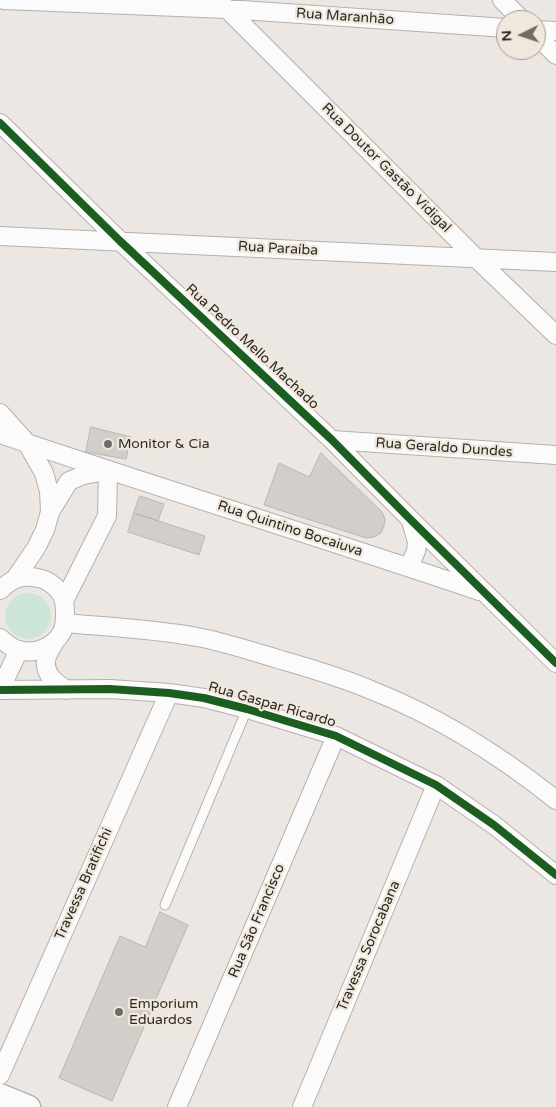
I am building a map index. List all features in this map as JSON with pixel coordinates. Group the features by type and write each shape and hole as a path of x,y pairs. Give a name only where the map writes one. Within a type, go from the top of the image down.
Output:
{"street":[{"name":"Rua Maranhão","path":"4,0 222,4 496,27"},
{"path":"502,0 512,10"},
{"name":"Rua Doutor Gastão Vidigal","path":"222,4 556,335"},
{"path":"546,44 556,55"},
{"name":"Rua Pedro Mello Machado","path":"0,123 120,241 332,440 484,592"},
{"name":"Rua Paraíba","path":"0,236 556,262"},
{"path":"0,413 28,443 44,473 49,490 50,512"},
{"name":"Rua Quintino Bocaiuva","path":"0,434 108,471 484,592 556,662"},
{"name":"Rua Geraldo Dundes","path":"332,440 556,455"},
{"path":"6,582 39,542 45,530 50,512 68,481 84,475 108,471 107,516 64,601"},
{"path":"409,567 416,551 411,520"},
{"path":"6,582 30,576 44,579 56,588 64,601 65,623 46,659 47,673 54,682 67,690"},
{"path":"65,623 198,637 320,671 372,690 446,726 507,764 556,800"},
{"path":"0,638 8,645 19,650 32,652 44,649 55,642"},
{"path":"0,690 19,650"},
{"name":"Rua Gaspar Ricardo","path":"0,690 110,689 169,693 204,698 247,709 336,736 436,785 494,824 556,875"},
{"name":"Travessa Bratifichi","path":"0,1075 169,693"},
{"name":"Rua São Francisco","path":"177,1107 336,736"},
{"name":"Travessa Sorocabana","path":"302,1107 436,785"},
{"path":"0,1095 29,1107"}],"lane":[{"path":"165,905 247,709"}],"green space":[{"path":"28,593 41,597 47,603 51,616 47,629 41,635 28,639 15,635 9,629 5,616 9,603 15,597"}],"building":[{"name":"Monitor & Cia","path":"91,427 131,437 126,459 86,452"},
{"path":"321,453 382,512 385,519 381,533 374,537 366,538 264,505 279,463 309,477"},
{"path":"140,496 164,504 158,521 134,513"},
{"path":"134,513 205,536 199,555 128,532"},
{"name":"Emporium Eduardos","path":"160,912 188,925 112,1101 59,1078 120,936 145,947"}],"cycle path":[{"path":"0,123 120,241 332,440 556,663"},
{"path":"0,690 110,689 169,693 204,698 247,709 336,736 436,785 494,825 556,875"}],"place":[{"name":"Monitor & Cia","path":"108,444"},
{"name":"Emporium Eduardos","path":"119,1012"}]}
